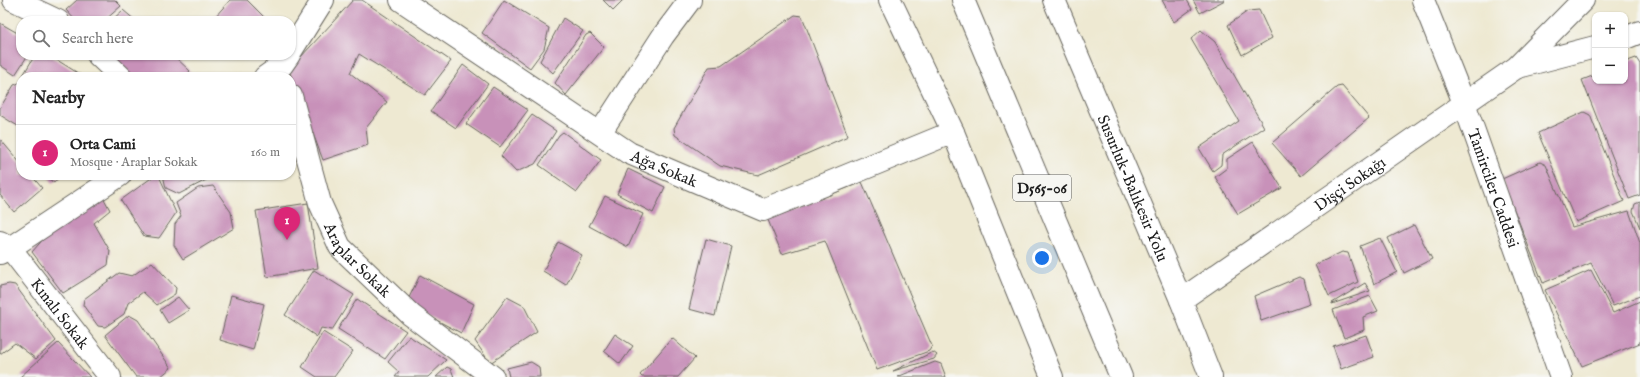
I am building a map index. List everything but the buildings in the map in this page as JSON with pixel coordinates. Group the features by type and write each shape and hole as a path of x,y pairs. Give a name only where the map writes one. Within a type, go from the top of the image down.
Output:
{"main road":[{"path":"14,0 48,16"},
{"path":"296,46 323,0"},
{"name":"Ağa Sokak","path":"401,0 629,153 763,210 953,132"},
{"path":"600,133 663,36 690,0"},
{"path":"890,0 953,132 1052,377"},
{"name":"D565-06","path":"963,0 1122,377"},
{"name":"Susurluk-Balıkesir Yolu","path":"1054,0 1212,377"},
{"name":"Tamirciler Caddesi","path":"1423,0 1464,103 1561,377"},
{"path":"1517,68 1583,0"},
{"path":"1628,37 1640,32"},
{"path":"1517,68 1592,48"},
{"path":"103,60 115,72"},
{"path":"272,72 287,62"},
{"name":"Dişçi Sokağı","path":"1181,300 1464,103 1517,68"},
{"name":"Araplar Sokak","path":"296,114 320,203 340,247 411,315 493,377"},
{"path":"3,248 112,180"},
{"name":"Kınalı Sokak","path":"3,248 110,377"}],"place":[{"name":"Orta Cami","path":"287,240"}]}
